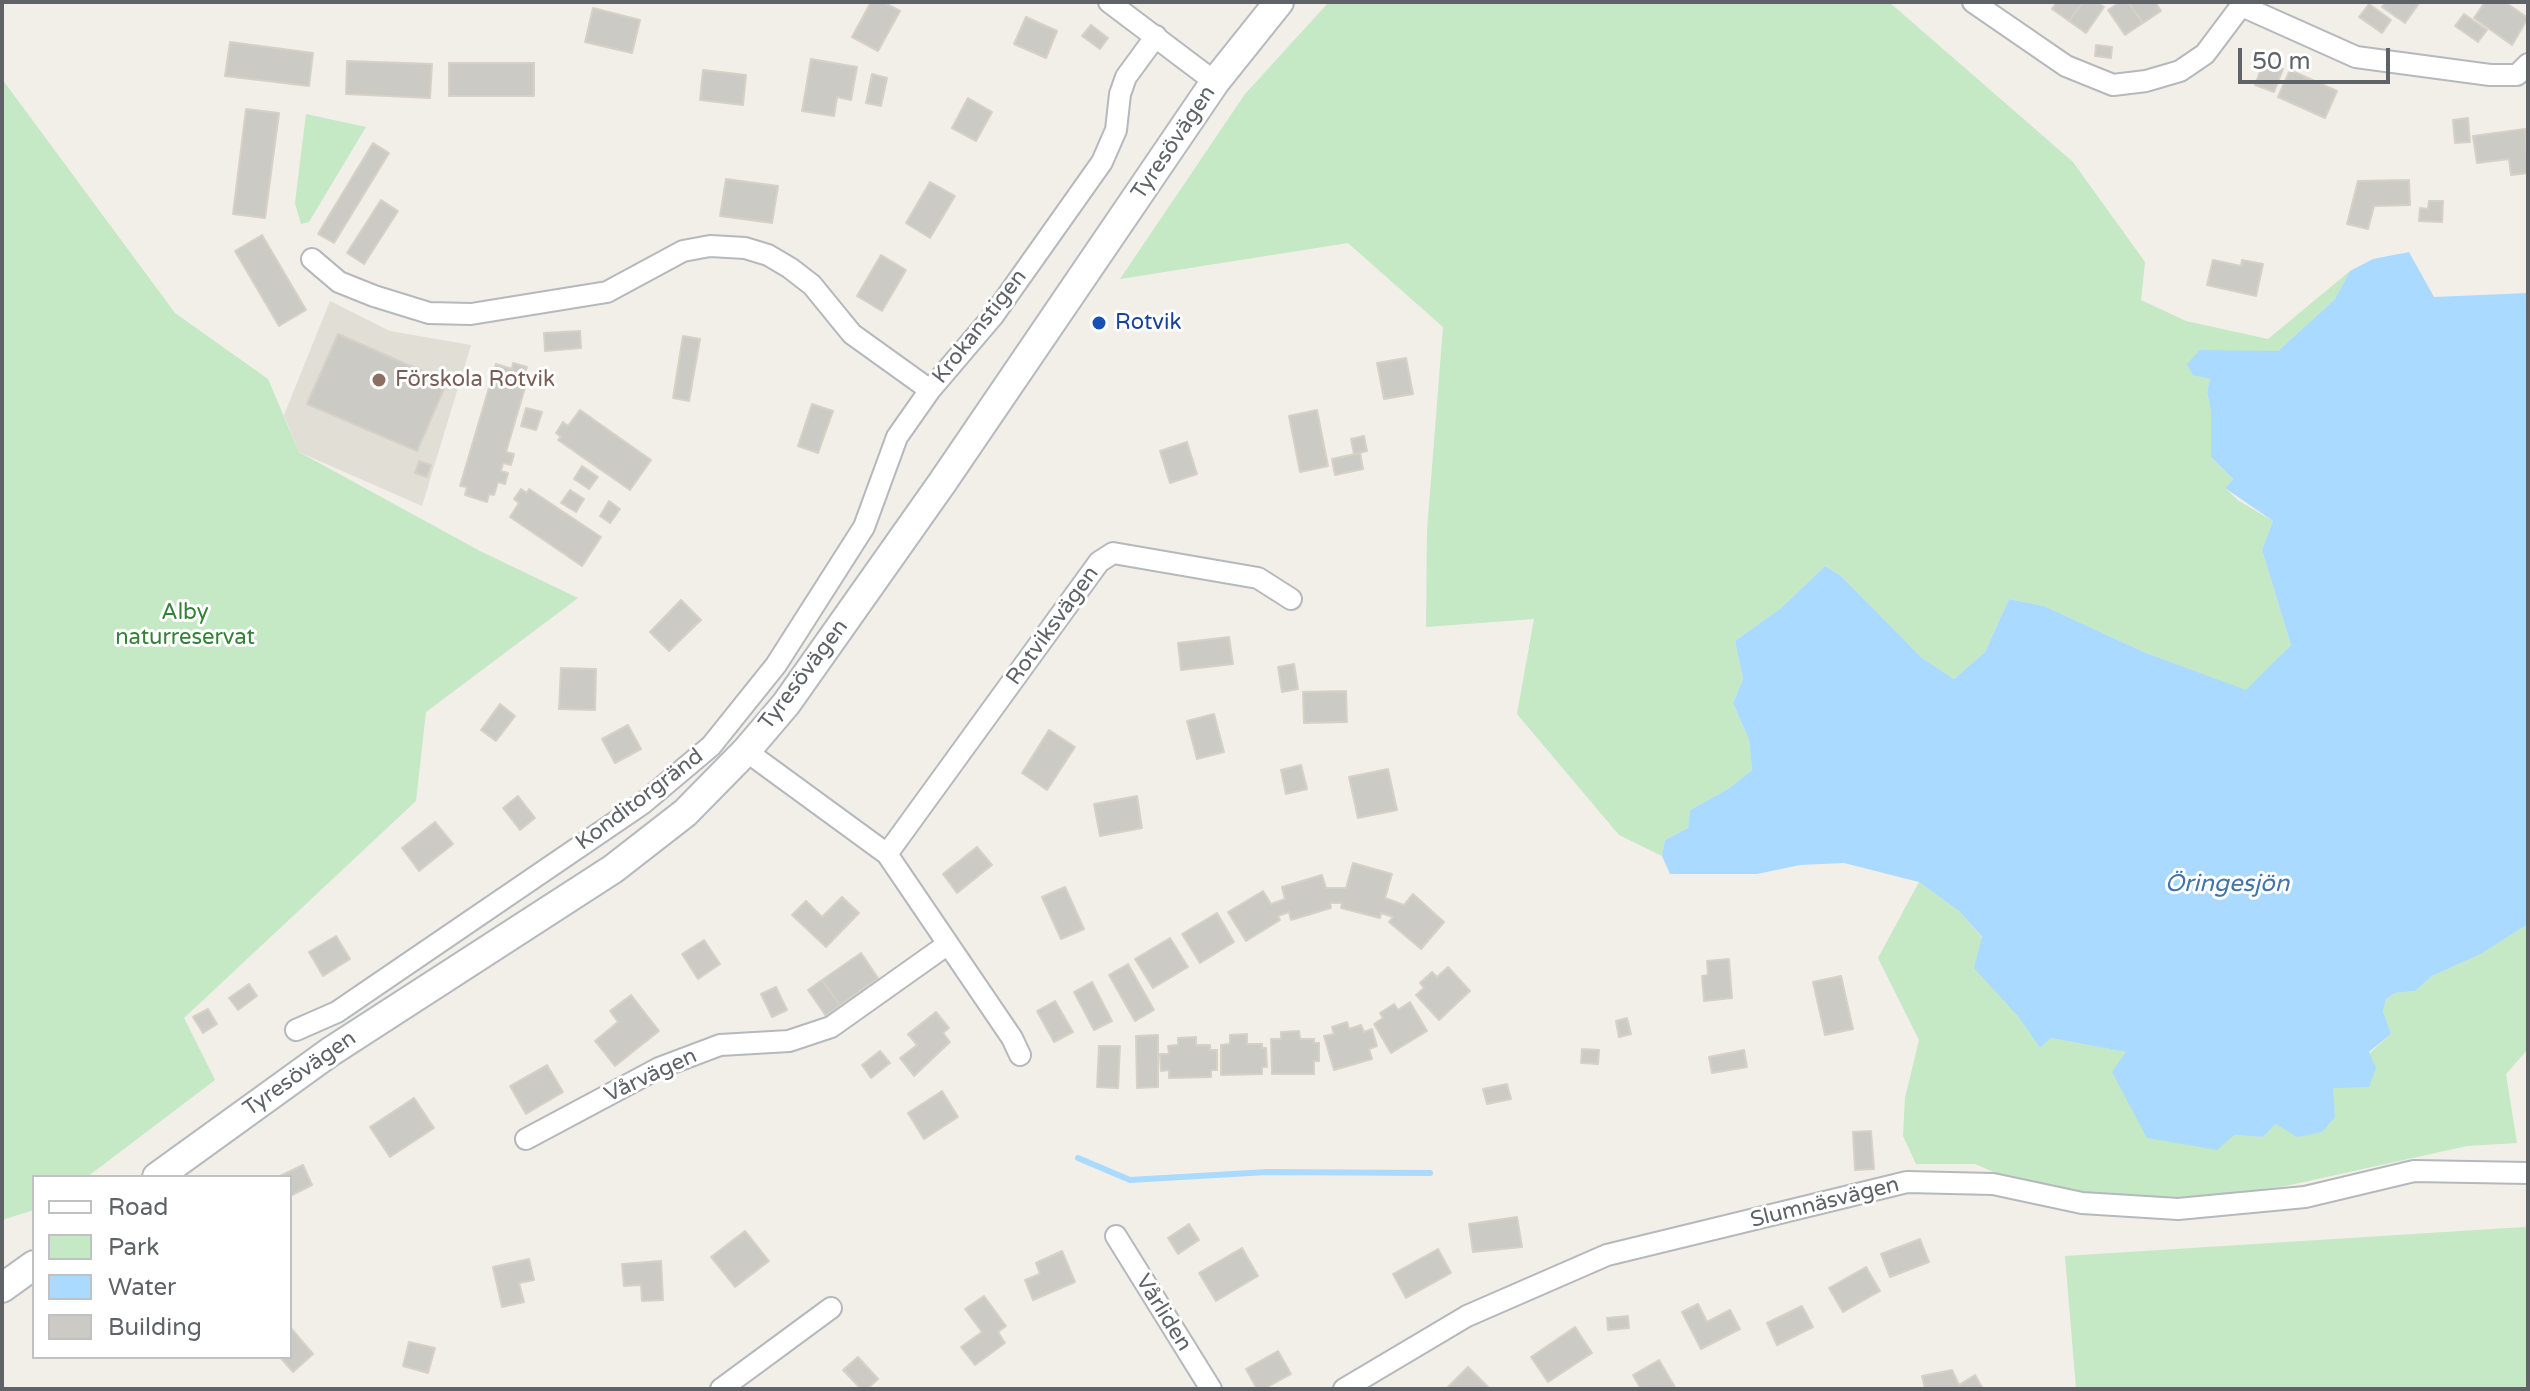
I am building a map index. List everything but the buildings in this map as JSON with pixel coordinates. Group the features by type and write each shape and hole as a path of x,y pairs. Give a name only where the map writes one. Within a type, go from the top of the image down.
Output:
{"main road":[{"name":"Tyresövägen","path":"160,1175 330,1052 613,869 685,813 746,751 786,704 942,483 1215,82 1279,2"},
{"path":"2,1288 32,1266"}],"street":[{"path":"1109,2 1215,82"},
{"path":"1983,5 2066,66 2113,85 2146,81 2180,71 2205,54 2243,4 2356,57 2490,75 2517,75 2528,64"},
{"name":"Krokanstigen","path":"312,259 339,282 374,296 429,313 471,314 607,292 683,251 710,246 745,248 768,255 790,268 812,285 852,334 930,390 993,316 1102,162 1116,130 1120,94 1126,77 1156,36"},
{"name":"Konditorgränd","path":"296,1030 350,1004 642,804 711,746 776,665 864,527 897,437 930,390"},
{"name":"Rotviksvägen","path":"887,854 1099,562 1113,553 1258,578 1291,599"},
{"path":"746,751 887,854 1012,1038 1020,1055"},
{"name":"Vårvägen","path":"526,1139 671,1063 720,1045 789,1041 831,1027 948,944"},
{"name":"Slumnäsvägen","path":"1344,1389 1467,1316 1607,1255 1907,1182 1993,1184 2082,1203 2178,1209 2305,1197 2414,1171 2528,1173"},
{"name":"Vårliden","path":"1116,1236 1211,1389"},
{"path":"721,1389 831,1308"}],"shaded area":[{"name":"Förskola Rotvik","path":"330,301 390,331 471,345 422,506 299,452 284,415"}],"green space":[{"path":"1329,2 1889,2 2073,162 2145,262 2141,300 2186,321 2268,339 2350,271 2335,299 2278,351 2210,379 2207,392 2211,412 2211,457 2233,479 2225,488 2239,501 2273,521 2262,550 2291,645 2246,691 2146,653 2044,606 2009,599 1985,652 1954,679 1922,658 1840,575 1825,566 1781,608 1735,641 1743,679 1733,703 1749,740 1752,770 1728,789 1690,810 1688,828 1665,840 1662,856 1619,835 1517,714 1534,619 1426,627 1427,531 1443,327 1348,243 1120,279 1245,94"},
{"name":"Alby naturreservat","path":"2,79 175,313 268,379 299,452 480,551 578,598 426,712 416,801 184,1018 215,1080 90,1175 32,1175 32,1211 2,1220"},
{"path":"306,114 366,127 309,222 301,224 295,203"},
{"path":"1919,882 1960,912 1982,938 2017,1015 2040,1048 2051,1038 2127,1052 2234,1135 2263,1137 2276,1124 2335,1117 2332,1087 2391,1034 2383,1011 2386,999 2395,993 2415,991 2432,976 2481,954 2528,924 2528,1049 2506,1074 2517,1143 2467,1146 2281,1187 2171,1199 2089,1197 1998,1174 1975,1164 1916,1164 1903,1136 1905,1098 1919,1040 1878,958"},
{"path":"2528,1228 2528,1389 2076,1389 2065,1256"}],"water":[{"name":"Öringesjön","path":"2409,252 2434,297 2528,293 2528,924 2481,954 2432,976 2415,991 2395,993 2386,999 2383,1011 2391,1034 2369,1052 2376,1068 2369,1087 2333,1088 2335,1117 2322,1132 2297,1137 2276,1124 2263,1137 2234,1135 2217,1150 2147,1138 2112,1072 2126,1052 2051,1038 2040,1048 2017,1015 1974,968 1982,937 1960,912 1919,882 1844,863 1800,865 1757,874 1670,874 1662,856 1665,840 1688,828 1690,810 1728,789 1752,770 1749,740 1733,703 1743,679 1735,641 1781,608 1825,566 1840,575 1922,658 1954,679 1985,652 2009,599 2044,606 2146,653 2246,690 2291,645 2262,550 2273,521 2225,488 2233,479 2211,457 2211,412 2207,392 2210,379 2193,375 2187,364 2200,350 2278,351 2335,299 2350,271 2373,259"}],"waterway":[{"path":"1078,1158 1130,1180 1267,1172 1430,1173"}],"place":[{"name":"Rotvik","path":"1099,323"},
{"name":"Förskola Rotvik","path":"379,380"}]}
